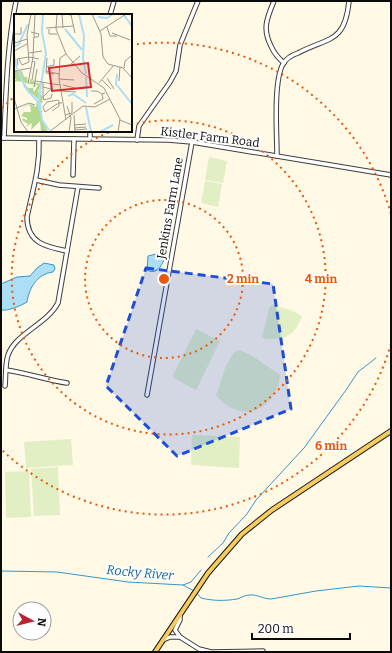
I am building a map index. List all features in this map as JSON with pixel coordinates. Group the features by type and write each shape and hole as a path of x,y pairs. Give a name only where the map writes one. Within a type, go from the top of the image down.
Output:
{"main road":[{"path":"155,652 208,573 242,534 272,510 391,431"}],"street":[{"path":"2,138 7,72 16,1"},
{"path":"110,14 114,1"},
{"path":"137,140 139,126 171,82 176,71 180,45 198,1"},
{"path":"274,1 265,27 266,34 272,50 284,63"},
{"path":"277,156 277,82 284,63 292,55 330,40 338,34 343,28 347,18 349,1"},
{"path":"1,68 7,72"},
{"path":"90,132 90,139"},
{"name":"Kistler Farm Road","path":"2,138 168,140 192,142 391,175"},
{"path":"38,139 39,156 36,180 27,217 27,223 34,238 48,247 68,251"},
{"path":"73,175 74,139"},
{"name":"Jenkins Farm Lane","path":"147,395 192,142"},
{"path":"36,180 59,185 99,188"},
{"path":"5,386 8,356 15,343 47,317 58,304 78,187"},
{"path":"6,370 67,383"},
{"path":"180,615 180,620 176,630 180,637 199,649 205,651 244,652 263,650"},
{"path":"163,640 170,637 180,637"}],"highlighted area":[{"path":"146,268 273,284 291,409 177,456 106,386"}],"green space":[{"path":"209,157 227,161 223,183 205,180"},
{"path":"205,181 222,184 218,207 201,203"},
{"path":"273,305 293,311 302,316 296,329 287,336 276,339 262,338 269,308"},
{"path":"196,329 220,341 196,390 172,377"},
{"path":"240,350 254,357 280,375 277,388 272,398 256,410 246,412 236,410 225,404 216,395 226,366 234,352"},
{"path":"192,435 240,437 239,468 191,465"},
{"path":"71,439 73,465 26,468 24,442"},
{"path":"58,467 60,515 34,516 31,469"},
{"path":"29,471 31,517 6,518 5,472"}],"water":[{"path":"166,250 167,253 158,270 147,270 148,256"},
{"path":"44,263 54,265 55,269 53,272 47,273 35,282 27,302 18,307 1,310 1,284 17,277 30,276"}],"waterway":[{"path":"208,557 223,543 229,533 247,514 256,500 304,448 358,372 376,358"},
{"path":"183,585 191,582 201,570"},
{"name":"Rocky River","path":"1,571 57,572 128,582 183,585 194,591"},
{"name":"Rocky River","path":"197,593 201,598 210,600 237,599 246,595 271,599 316,591 359,586 391,588"}]}
